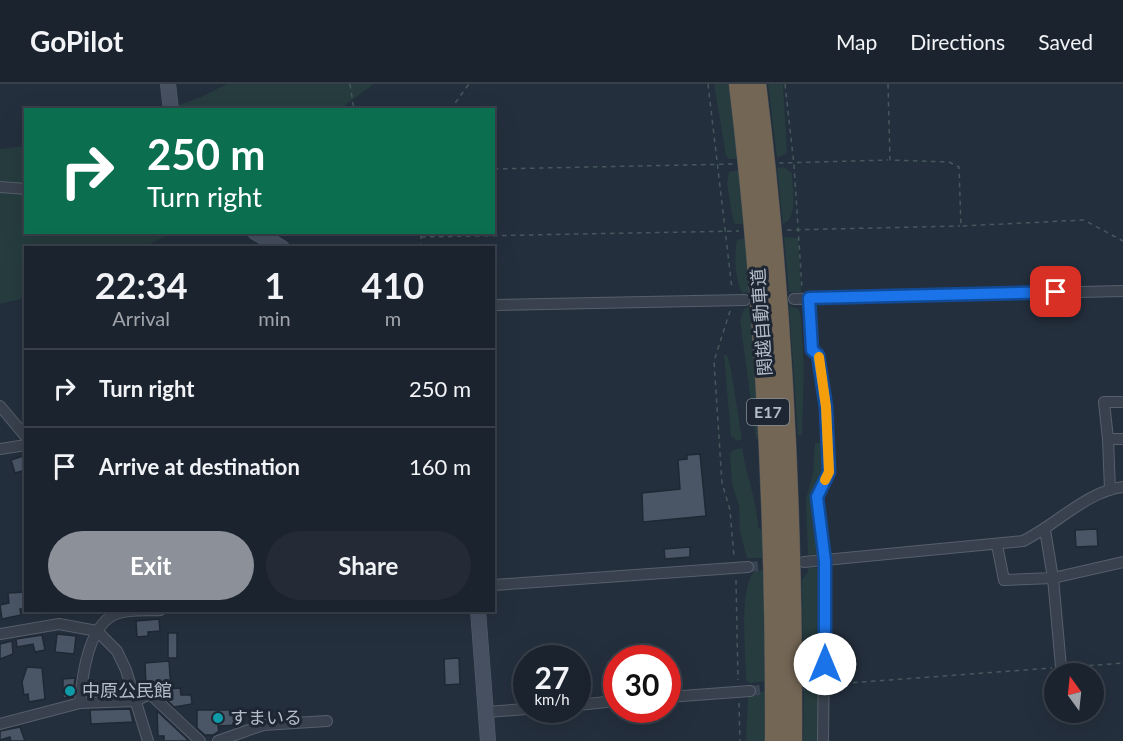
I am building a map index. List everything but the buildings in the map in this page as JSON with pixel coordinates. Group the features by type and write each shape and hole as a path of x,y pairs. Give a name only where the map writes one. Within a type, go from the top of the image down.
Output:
{"highway":[{"name":"関越自動車道","path":"739,84 759,280 771,470 775,575 775,741"},
{"name":"関越自動車道","path":"756,84 771,224 784,396 790,573 792,741"}],"main road":[{"path":"168,84 171,108"},
{"path":"258,234 279,246"},
{"path":"478,612 488,741"}],"street":[{"path":"0,188 24,189"},
{"path":"823,741 825,561 817,497 829,472 826,407 818,355 812,350 802,299 1123,291"},
{"path":"495,305 745,300"},
{"path":"1110,490 1104,402 1123,402"},
{"path":"0,406 24,436"},
{"path":"1108,440 1123,439"},
{"path":"0,449 24,445"},
{"path":"804,562 1023,541 1045,530 1095,494 1123,487"},
{"path":"1045,530 1053,578 1061,663"},
{"path":"997,545 1004,580 1053,578 1123,562"},
{"path":"495,585 748,567"},
{"path":"80,703 82,673 97,631 116,612"},
{"path":"0,634 59,624 97,631 117,651 126,670 148,741"},
{"path":"813,685 825,685"},
{"path":"681,696 744,691"},
{"path":"0,724 80,703 135,701 150,694 200,741"},
{"path":"487,712 513,710"},
{"path":"218,741 263,725 327,721"}],"path":[{"path":"350,84 354,108"},
{"path":"452,108 470,84"},
{"path":"708,84 727,231 733,300 714,361 722,483 730,510 744,691 740,741"},
{"path":"785,84 799,230 802,299"},
{"path":"888,84 890,160"},
{"path":"778,163 890,160 949,162 959,167 960,226"},
{"path":"495,169 735,164"},
{"path":"783,230 960,226 1084,220 1123,241"},
{"path":"421,246 421,237 740,231"},
{"path":"1104,664 1123,663"},
{"path":"825,685 1044,668"}],"green space":[{"path":"227,84 374,84 341,108 171,108"},
{"path":"714,84 730,84 738,159 729,159 726,155"},
{"path":"768,84 783,84 787,153 777,158"},
{"path":"24,146 24,234 169,234 146,246 24,246 24,298 0,304 0,149"},
{"path":"784,167 792,173 794,202 788,221 783,224 777,168"},
{"path":"739,170 744,224 735,224 733,220 727,183 729,172"},
{"path":"784,237 798,238 801,292 789,292"},
{"path":"745,238 751,292 742,293 737,274 736,253 737,240"},
{"path":"789,306 799,309 801,317 804,369 802,435 798,435"},
{"path":"751,307 760,438 756,439 740,320 744,309"},
{"path":"724,355 727,355 731,370 742,439 737,441 731,436"},
{"path":"815,443 824,443 827,465 816,497 818,554 808,555 806,499 813,474"},
{"path":"742,448 756,507 758,527 762,530 763,558 747,558 740,532 739,505 732,485 730,454 733,450"},
{"path":"808,568 819,569 821,679 803,680 802,580"},
{"path":"764,570 765,681 749,683 746,679 744,638 746,591 755,571"},
{"path":"804,690 821,691 820,741 803,741"},
{"path":"765,691 765,741 746,741 748,697 751,693"}],"tunnel":[{"path":"748,567 778,565"},
{"path":"750,691 813,685"}],"slow traffic":[{"path":"819,357 826,407 829,472 825,480"}],"place":[{"name":"中原公民館","path":"70,691"},
{"name":"すまいる","path":"218,718"}],"route":[{"path":"825,664 825,561 817,497 829,472 826,407 818,355 812,350 809,298 1056,292"}]}
